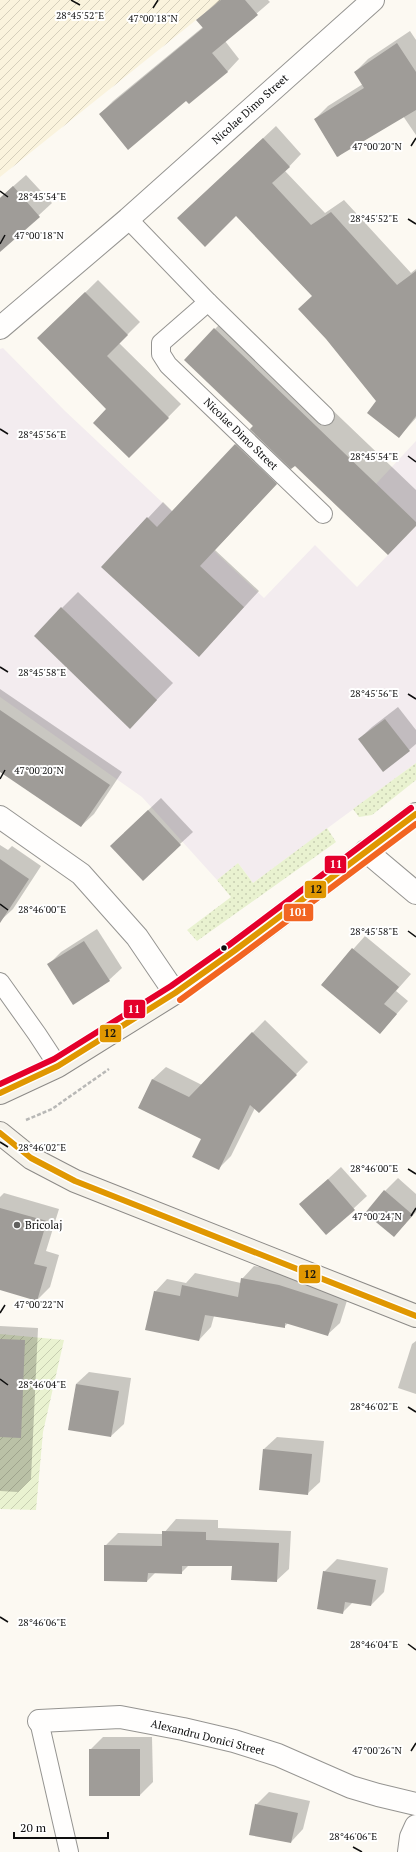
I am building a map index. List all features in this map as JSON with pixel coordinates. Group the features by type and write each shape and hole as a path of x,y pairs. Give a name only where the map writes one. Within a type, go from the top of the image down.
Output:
{"street":[{"name":"Nicolae Dimo Street","path":"0,328 128,219 373,0"},
{"path":"0,1093 58,1066 175,993 234,951 416,814"},
{"path":"0,817 81,874 137,937 175,993"},
{"path":"366,851 416,893"},
{"path":"0,1133 31,1158 75,1181 416,1316"},
{"name":"Alexandru Donici Street","path":"39,1721 120,1717 184,1729 234,1741 278,1755 351,1787 392,1799 416,1804"},
{"path":"409,1852 411,1837 416,1826"}],"lane":[{"path":"128,219 208,302 325,416"},
{"name":"Nicolae Dimo Street","path":"208,302 161,342 161,354 168,364 323,514"},
{"path":"0,982 58,1066"},
{"path":"39,1721 69,1852"}],"shaded area":[{"path":"0,0 221,0 0,177"},
{"path":"3,348 65,411 264,598 315,545 357,587 416,526 416,763 253,883 238,863 217,880 142,797 0,697 0,349"},
{"path":"416,441 416,522 376,484"}],"green space":[{"path":"416,763 416,780 372,815 359,817 353,809"},
{"path":"327,828 336,842 197,941 187,930 231,897 217,880 238,863 253,883"},
{"path":"0,1334 64,1340 43,1432 36,1510 0,1509"}],"building":[{"path":"221,0 245,0 258,15 212,53 228,72 189,104 186,101 128,150 99,114 203,28 196,20"},
{"path":"397,43 416,72 416,110 337,157 314,119 364,88 354,72"},
{"path":"263,138 290,167 272,183 311,225 331,212 397,285 416,271 416,416 399,438 367,413 376,401 326,339 298,309 312,296 236,216 205,247 177,218"},
{"path":"13,186 40,217 0,252 0,198"},
{"path":"85,292 128,335 107,356 169,418 129,458 93,423 106,409 37,338"},
{"path":"214,328 416,522 416,526 388,555 295,466 291,469 250,429 253,426 184,360"},
{"path":"235,444 277,484 200,566 244,607 199,657 101,567 147,517 157,527"},
{"path":"61,607 157,700 130,729 34,636"},
{"path":"0,710 110,785 81,827 0,772"},
{"path":"385,719 410,751 383,772 358,739"},
{"path":"148,810 181,845 143,881 110,846"},
{"path":"0,859 29,879 0,923"},
{"path":"84,941 110,981 73,1005 47,964"},
{"path":"352,948 399,987 384,1004 397,1014 380,1034 321,985"},
{"path":"252,1032 297,1075 259,1113 250,1105 219,1170 192,1157 201,1139 138,1108 152,1079 189,1097"},
{"path":"328,1179 355,1210 326,1235 299,1204"},
{"path":"384,1190 413,1215 394,1237 365,1213"},
{"path":"0,1208 47,1221 34,1264 47,1267 37,1301 0,1290"},
{"path":"241,1278 279,1285 338,1304 328,1336 285,1323 285,1328 205,1315 199,1341 145,1330 154,1291 180,1296 182,1285 238,1297"},
{"path":"0,1339 25,1340 21,1438 0,1437"},
{"path":"76,1384 119,1391 111,1437 68,1430"},
{"path":"263,1449 312,1454 308,1495 259,1490"},
{"path":"162,1531 206,1532 206,1540 279,1543 277,1582 231,1580 232,1566 182,1566 182,1574 148,1573 147,1582 104,1581 104,1545 162,1546"},
{"path":"323,1571 376,1580 371,1606 345,1602 343,1614 317,1609"},
{"path":"89,1749 140,1749 140,1796 89,1796"},
{"path":"255,1804 298,1813 291,1843 249,1835"}],"transit line":[{"name":"11","path":"0,1084 54,1059 171,986 229,945 411,808"},
{"name":"12","path":"0,1093 58,1066 175,993 234,951 416,814"},
{"name":"101","path":"180,1000 416,824"},
{"name":"12","path":"0,1133 31,1158 75,1181 416,1316"}],"place":[{"name":"Bricolaj","path":"17,1225"}]}
